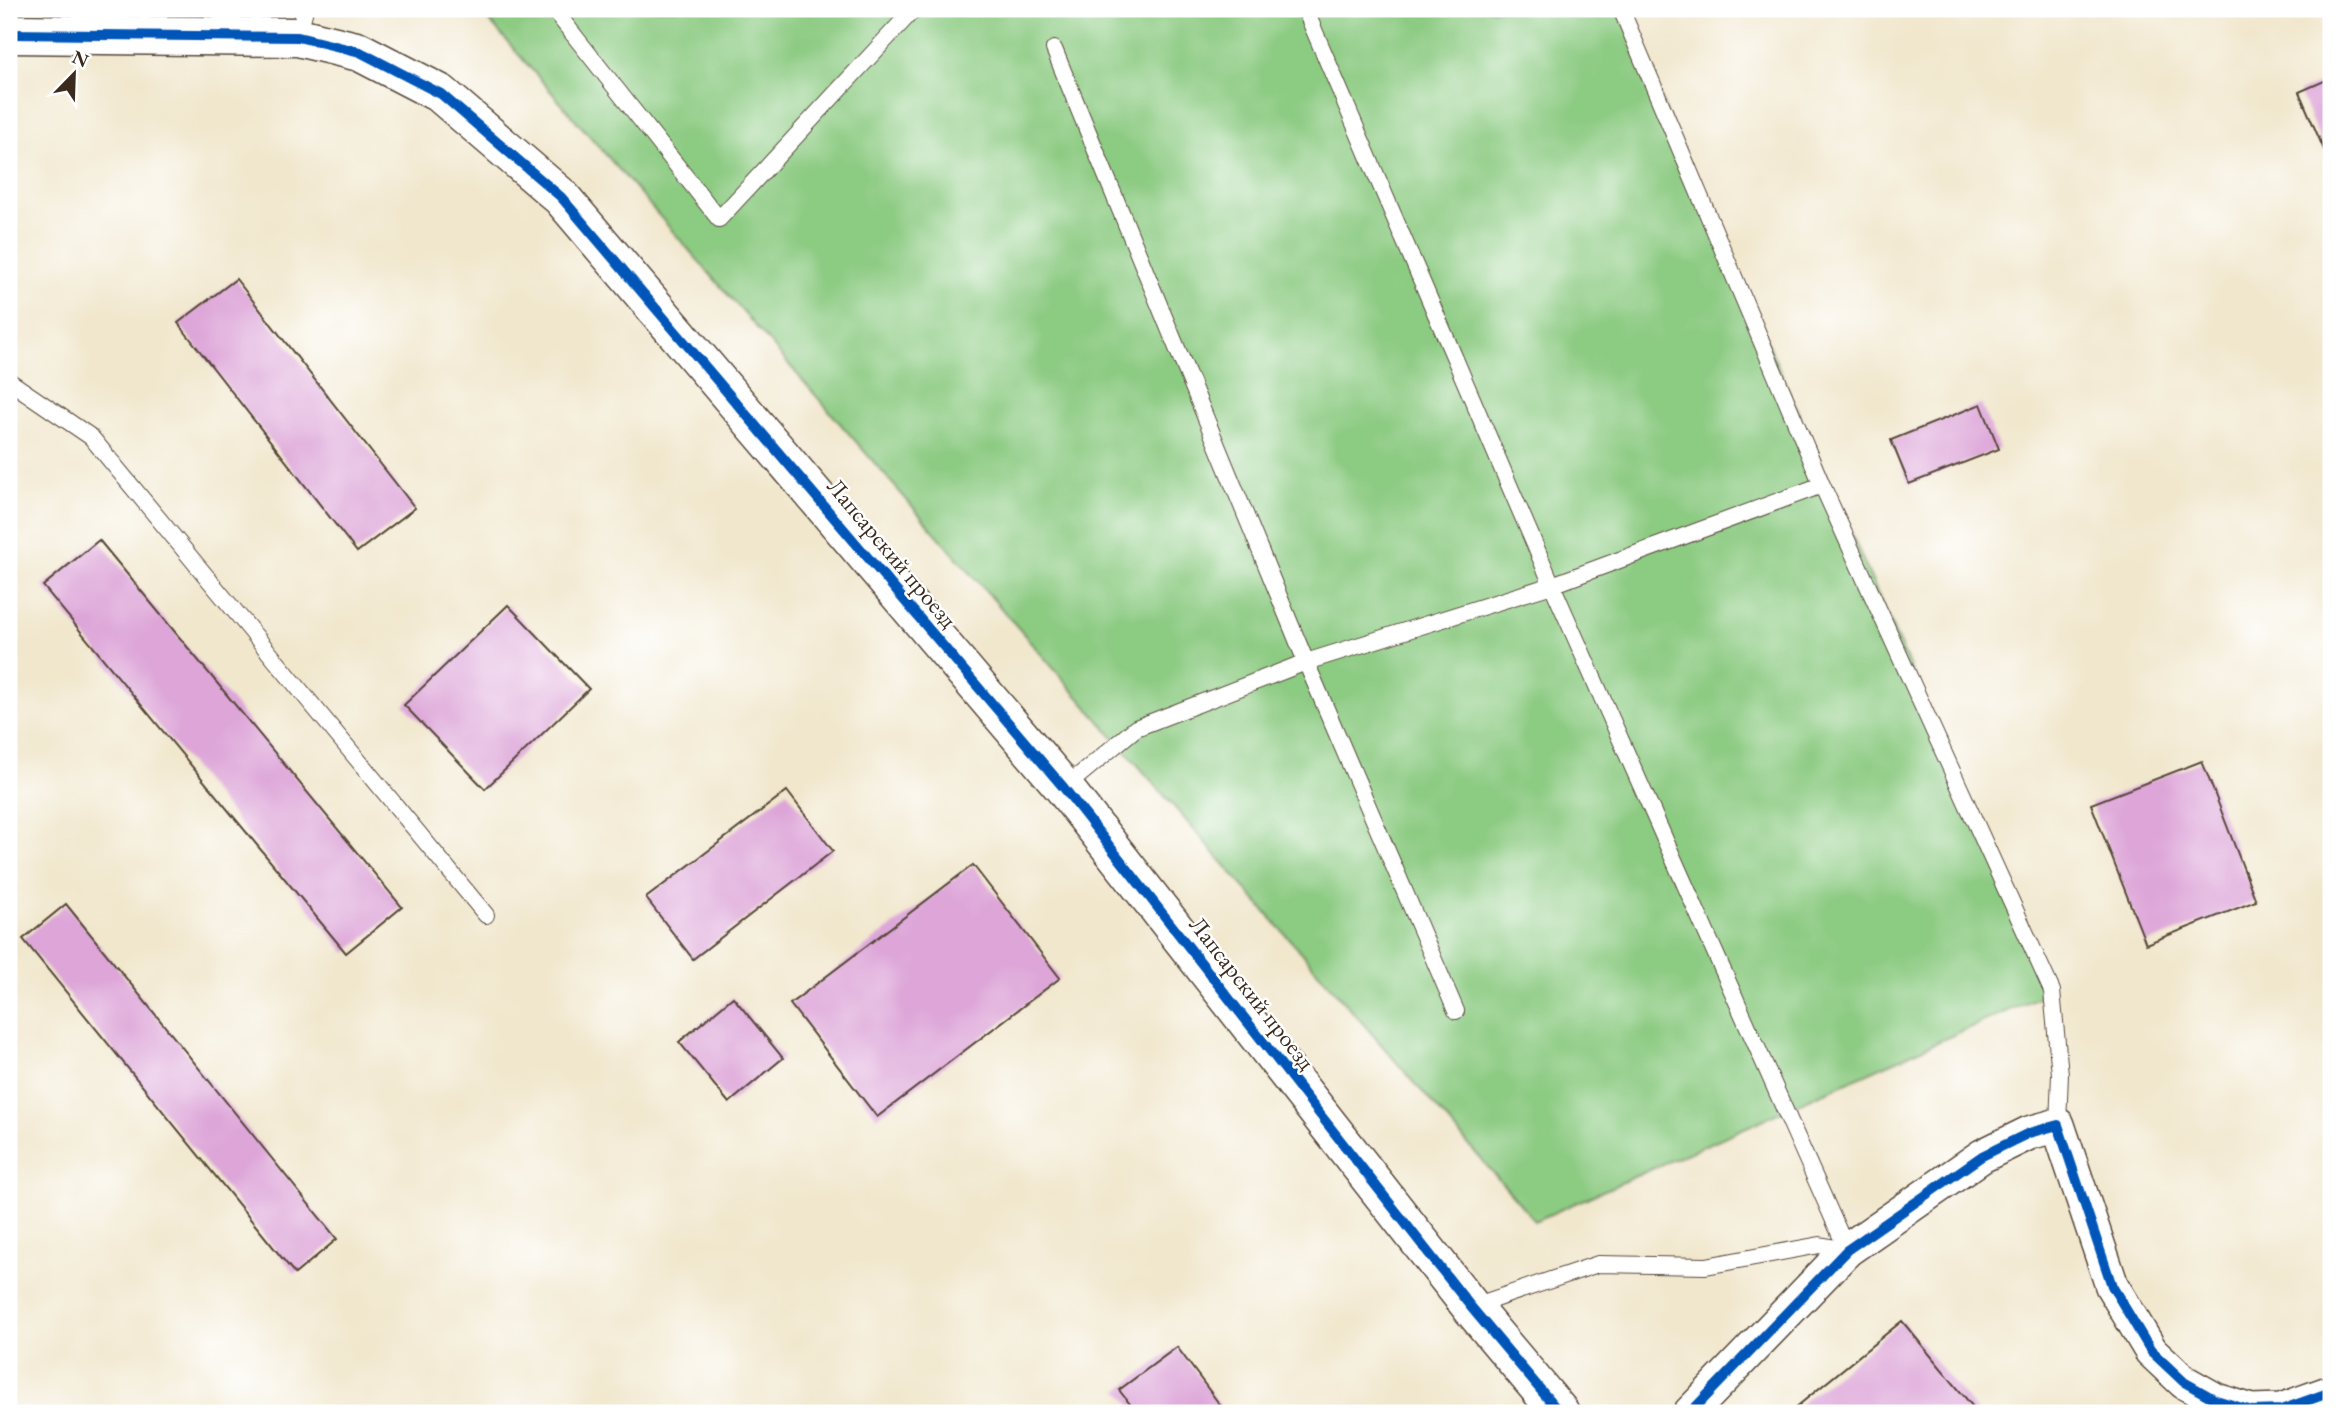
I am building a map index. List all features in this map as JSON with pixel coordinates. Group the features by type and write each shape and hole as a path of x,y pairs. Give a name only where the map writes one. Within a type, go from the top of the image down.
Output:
{"street":[{"name":"Лапсарский проезд","path":"9,34 302,23 441,94 561,197 1064,788 1555,1411"},
{"path":"1690,1413 1847,1250 1982,1156 2029,1133 2058,1125 2112,1286 2151,1351 2159,1359 2184,1382 2216,1400 2252,1411 2281,1410 2331,1392"}],"lane":[{"path":"555,11 719,219 914,9"},
{"path":"1305,9 1552,585 1847,1250"},
{"path":"1621,9 1822,485 2052,991 2060,1074 2058,1125"},
{"path":"1054,49 1307,662 1456,1012"},
{"path":"9,381 91,438 486,915"},
{"path":"1064,788 1136,727 1307,662 1552,585 1822,485"},
{"path":"1471,1307 1598,1264 1706,1266 1820,1245 1847,1250"}],"green space":[{"path":"479,9 1621,9 2052,991 1535,1221"}],"building":[{"path":"2331,78 2331,150 2325,152 2299,92"},
{"path":"236,279 415,508 357,552 178,323"},
{"path":"1981,404 1999,449 1909,484 1891,440"},
{"path":"99,540 402,907 346,953 43,586"},
{"path":"508,605 589,689 485,789 404,705"},
{"path":"2202,761 2256,901 2146,944 2091,804"},
{"path":"787,791 833,851 693,959 646,898"},
{"path":"973,865 1060,978 877,1117 790,1004"},
{"path":"66,904 337,1239 295,1274 23,939"},
{"path":"733,997 783,1058 729,1103 679,1042"},
{"path":"1902,1321 1978,1413 1789,1413"},
{"path":"1177,1347 1226,1413 1137,1413 1119,1390"}],"cycle path":[{"path":"9,34 298,37 360,52 441,94 561,197 1064,788 1471,1307 1560,1413"},
{"path":"1690,1413 1847,1250 1982,1156 2029,1133 2058,1125 2112,1286 2151,1351 2184,1382 2216,1400 2252,1411 2281,1410 2331,1392"}]}
